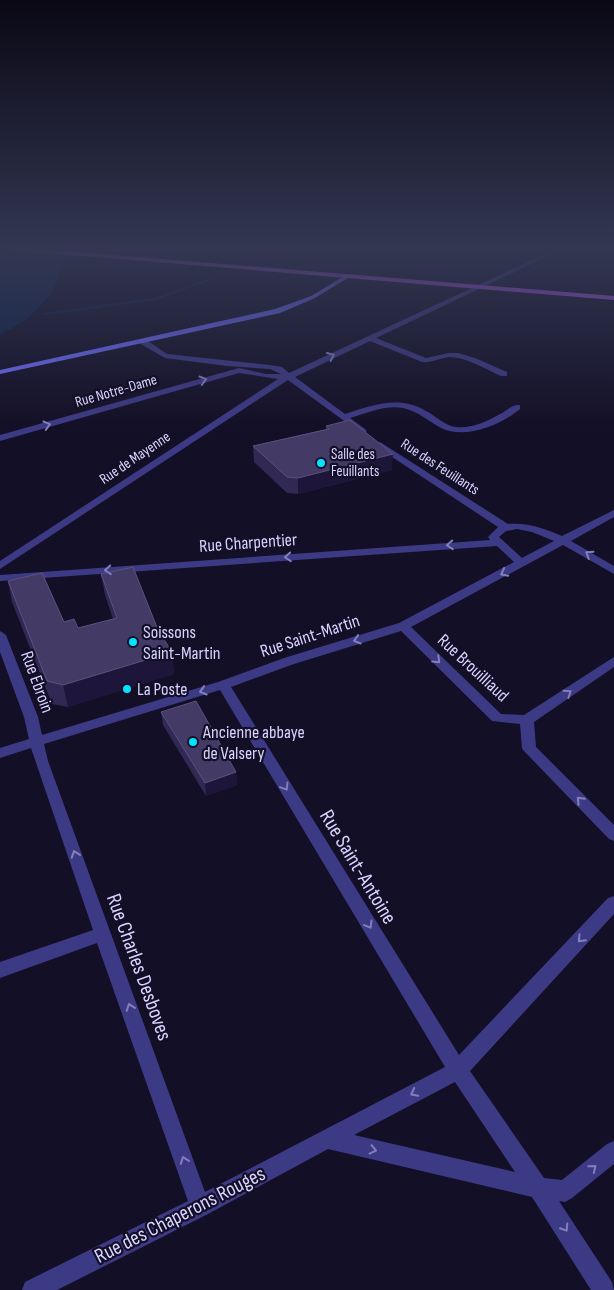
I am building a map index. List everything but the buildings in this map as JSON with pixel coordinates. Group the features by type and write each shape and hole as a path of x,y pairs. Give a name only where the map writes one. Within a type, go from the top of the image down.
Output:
{"main road":[{"path":"0,372 284,308"}],"street":[{"name":"Rue de Mayenne","path":"0,566 287,377 433,308"},
{"path":"369,338 425,360 434,360 450,355 460,356 504,374"},
{"name":"Rue des Feuillants","path":"142,341 165,356 227,364 270,366 279,369 287,377 299,383 409,466 506,527"},
{"name":"Rue des Feuillants","path":"227,364 239,370 266,376 287,377"},
{"name":"Rue Notre-Dame","path":"0,438 239,370"},
{"path":"344,416 392,405 401,405 410,407 450,430 467,431 507,416 517,407"},
{"name":"Rue Saint-Martin","path":"0,753 223,685 289,661 403,626 614,513"},
{"path":"522,563 498,543 493,536 497,531 506,527 529,528 583,550 614,571"},
{"name":"Rue Charpentier","path":"0,578 498,543"},
{"name":"Rue Brouilliaud","path":"403,626 497,718 527,720"},
{"name":"Rue Ebroin","path":"0,635 31,717 37,742"},
{"path":"614,661 527,720 529,748 614,835"},
{"name":"Rue Saint-Antoine","path":"223,685 458,1070 604,1290"},
{"name":"Rue Charles Desboves","path":"37,742 41,761 200,1206"},
{"name":"Rue des Chaperons Rouges","path":"33,1290 200,1206 458,1070 614,903"},
{"path":"0,970 104,933"},
{"path":"326,1139 538,1188 565,1191 614,1151"}],"water":[{"path":"0,308 37,308 27,319 0,335"}],"waterway":[{"path":"44,314 87,308"}],"place":[{"name":"Salle des Feuillants","path":"321,463"},
{"name":"Soissons Saint-Martin","path":"133,642"},
{"name":"La Poste","path":"127,689"},
{"name":"Ancienne abbaye de Valsery","path":"193,742"}]}
